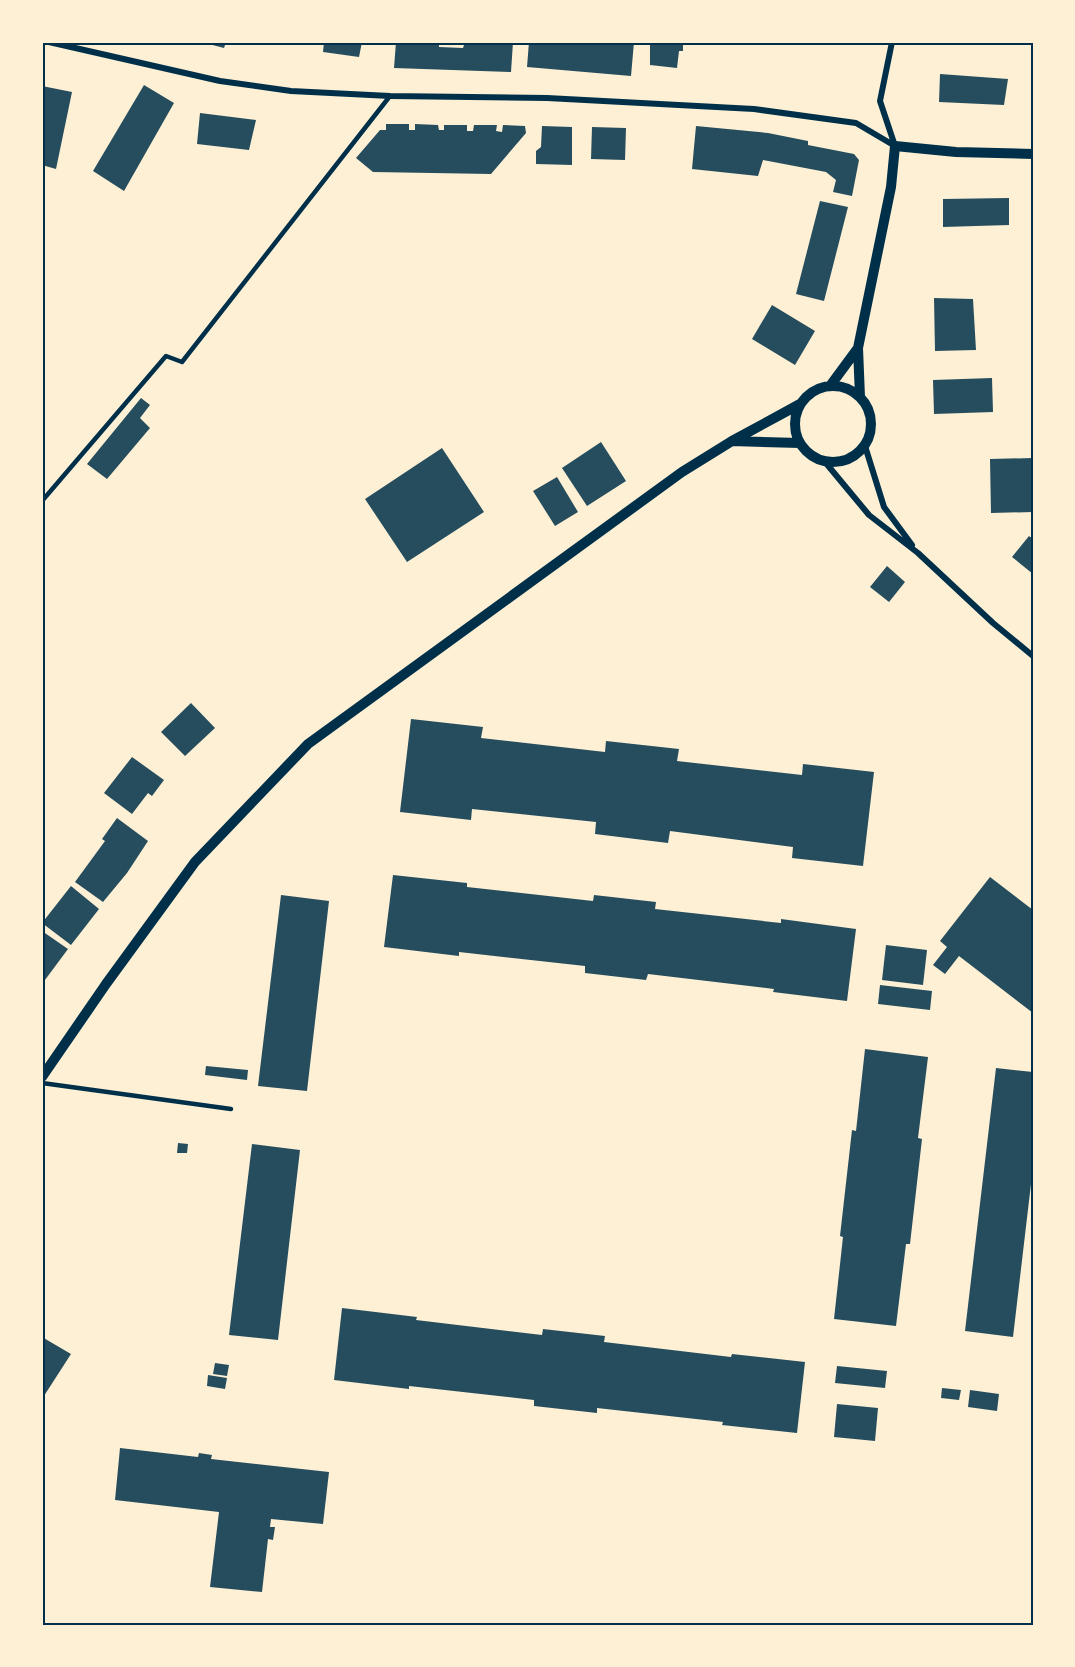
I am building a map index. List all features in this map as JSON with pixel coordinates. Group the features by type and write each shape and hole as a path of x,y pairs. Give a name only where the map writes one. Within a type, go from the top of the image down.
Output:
{"street":[{"path":"49,42 220,81 291,91 390,96 547,98 754,109 856,123 895,146 956,152 1033,154"},
{"path":"860,397 858,348 891,188 895,146 880,101 891,42"},
{"path":"830,386 858,348"},
{"path":"825,462 843,461 858,452 870,434 871,421 868,408 852,390 830,386 818,388 808,394 796,413 795,423 800,443 807,452 825,462 869,515 918,553 993,623 1033,656"},
{"path":"42,1077 195,862 308,744 682,472 732,441 800,404"},
{"path":"732,441 800,443"},
{"path":"864,446 884,507 918,553"}],"lane":[{"path":"42,501 166,356 182,362 390,96"},
{"path":"42,1083 231,1109"}],"building":[{"path":"201,42 226,42 224,48"},
{"path":"324,42 362,42 359,57 323,52"},
{"path":"396,42 439,42 439,47 463,48 465,42 513,42 511,72 394,68"},
{"path":"529,42 634,42 631,76 527,67"},
{"path":"650,42 683,42 683,51 679,51 677,68 650,65"},
{"path":"940,74 1008,79 1004,105 939,102"},
{"path":"144,85 174,103 124,191 93,171"},
{"path":"42,86 72,92 56,169 42,165"},
{"path":"200,113 256,120 249,150 197,144"},
{"path":"386,124 409,124 409,130 415,130 415,124 438,125 439,130 444,130 444,125 467,125 467,131 473,131 474,125 497,125 496,131 502,132 503,125 525,126 526,133 491,174 373,172 356,158 380,130 386,130"},
{"path":"542,126 572,127 572,165 536,164 536,151 541,147"},
{"path":"696,126 768,133 808,141 808,145 854,154 859,160 852,196 833,192 836,180 826,172 763,160 758,176 692,169"},
{"path":"592,127 626,128 625,160 591,159"},
{"path":"1009,198 1009,225 943,227 943,199"},
{"path":"820,201 848,207 824,301 796,294"},
{"path":"934,298 973,299 976,350 935,351"},
{"path":"772,305 815,331 795,365 752,339"},
{"path":"992,378 993,412 934,414 933,380"},
{"path":"141,398 150,405 140,418 150,428 107,479 87,464"},
{"path":"601,442 626,481 587,506 562,468"},
{"path":"442,448 484,512 407,562 365,499"},
{"path":"1032,458 1033,512 991,513 990,459"},
{"path":"557,477 578,512 555,526 533,491"},
{"path":"1029,536 1033,539 1033,574 1012,557"},
{"path":"887,566 905,582 889,602 870,587"},
{"path":"191,703 215,728 185,756 161,732"},
{"path":"411,719 483,727 481,738 605,752 606,741 679,749 677,761 802,775 803,764 874,772 863,866 792,858 793,847 670,831 668,843 595,834 596,822 472,809 471,820 400,812"},
{"path":"132,757 164,780 152,796 148,793 132,814 104,793"},
{"path":"117,818 148,841 127,873 103,902 75,882 105,841 102,839"},
{"path":"393,875 467,883 467,887 593,901 594,895 656,902 655,909 781,923 781,919 856,929 847,1001 773,992 774,989 648,974 646,980 585,973 585,966 459,952 459,956 384,947"},
{"path":"990,877 1033,910 1033,1013 959,956 945,974 933,965 947,947 940,941"},
{"path":"71,886 99,909 71,945 42,923"},
{"path":"281,895 329,901 307,1091 258,1086"},
{"path":"42,931 68,949 42,984"},
{"path":"886,945 927,950 923,985 882,980"},
{"path":"880,985 932,991 930,1010 878,1004"},
{"path":"865,1049 928,1057 918,1138 922,1139 910,1244 906,1244 896,1326 834,1319 843,1237 840,1236 852,1130 856,1131"},
{"path":"206,1066 248,1070 247,1080 205,1075"},
{"path":"996,1068 1033,1072 1033,1167 1013,1337 965,1331"},
{"path":"178,1143 188,1144 187,1153 177,1153"},
{"path":"252,1144 300,1150 278,1340 229,1335"},
{"path":"342,1308 417,1317 416,1320 542,1335 543,1329 605,1336 604,1342 731,1357 732,1354 805,1362 797,1433 597,1408 597,1413 534,1406 534,1400 334,1380"},
{"path":"42,1337 71,1354 42,1399"},
{"path":"215,1363 229,1365 227,1376 213,1374"},
{"path":"837,1366 887,1371 885,1388 835,1383"},
{"path":"208,1375 227,1378 225,1389 207,1386"},
{"path":"942,1388 961,1390 959,1400 941,1398"},
{"path":"970,1390 999,1394 997,1411 968,1407"},
{"path":"837,1404 878,1408 875,1441 834,1437"},
{"path":"120,1448 198,1457 199,1453 212,1455 211,1459 329,1472 323,1524 271,1519 270,1527 275,1527 273,1540 268,1539 262,1592 210,1587 219,1512 115,1500"}]}
